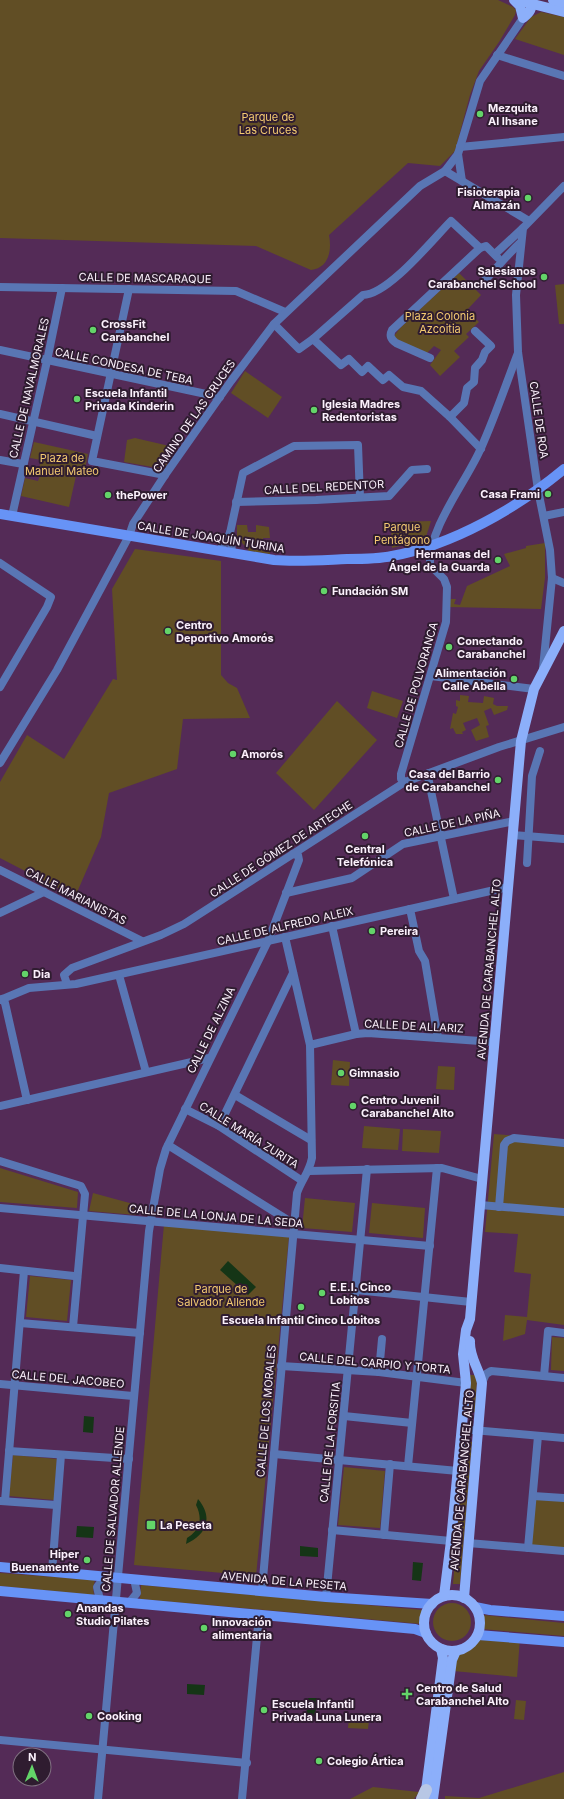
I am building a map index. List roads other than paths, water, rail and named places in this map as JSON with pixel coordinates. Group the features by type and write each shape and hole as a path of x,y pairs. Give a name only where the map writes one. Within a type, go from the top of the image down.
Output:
{"main road":[{"path":"514,0 520,6 523,18 529,13 531,2"},
{"path":"518,0 531,2 564,12"},
{"path":"553,0 564,3"},
{"name":"AVENIDA DE CARABANCHEL ALTO","path":"464,1598 482,1383 470,1353 471,1302 521,741 534,689 564,631"},
{"name":"AVENIDA DE CARABANCHEL ALTO","path":"444,1596 451,1541 466,1383 463,1354 466,1330 470,1319"},
{"path":"451,1595 464,1598 475,1606 481,1621 478,1635 465,1649 456,1651 441,1649 429,1640 426,1633 425,1617 432,1604 444,1596 451,1595"},
{"path":"426,1797 443,1658 441,1649"},
{"path":"426,1797 452,1660 456,1651"}],"street":[{"path":"462,180 459,150 480,81 523,18"},
{"path":"497,55 564,76"},
{"path":"459,150 564,137"},
{"name":"CAMINO DE LAS CRUCES","path":"0,763 56,670 129,536 133,524 165,475 274,324 420,186 445,171 459,150"},
{"path":"445,171 528,221"},
{"path":"495,254 564,186"},
{"path":"274,324 299,349 313,339 363,295 369,295 397,278 451,220 480,248"},
{"name":"CALLE DE ROA","path":"523,228 520,244 516,295 518,352 538,490 544,516 552,578 543,671"},
{"path":"484,281 499,267 501,261 520,244"},
{"path":"430,358 396,343 391,339 390,334 392,330 480,248 486,246 501,261"},
{"name":"CALLE DE MASCARAQUE","path":"0,287 236,291 285,312"},
{"name":"CALLE DE NAVALMORALES","path":"12,516 48,361 62,288"},
{"path":"129,288 92,461 165,475"},
{"path":"450,417 464,403 468,388 474,382 475,368 482,360 485,352 491,346 475,331"},
{"path":"313,339 340,365 349,359 362,372 368,366 383,380 390,375 403,387 421,391 481,448"},
{"name":"CALLE CONDESA DE TEBA","path":"0,350 220,397"},
{"name":"CALLE DE POLVORANCA","path":"405,782 401,779 401,774 446,622 447,587 444,579 430,565 429,557 436,531 481,448 518,352"},
{"path":"0,414 97,436"},
{"path":"232,552 230,533 243,473 294,446 316,444 358,445 360,497"},
{"path":"0,460 23,464"},
{"name":"CALLE DEL REDENTOR","path":"236,502 309,501 389,496 412,470 427,469"},
{"name":"CALLE DE JOAQUÍN TURINA","path":"0,514 274,560 294,562 391,557 433,545 495,517 538,490 564,469"},
{"path":"544,516 564,512"},
{"path":"220,550 230,533"},
{"path":"0,563 51,597 47,607 0,687"},
{"path":"552,578 564,583"},
{"path":"431,676 534,689"},
{"name":"CALLE DE GÓMEZ DE ARTECHE","path":"67,984 64,975 72,968 161,935 194,918 405,782 499,747 564,727"},
{"path":"527,863 532,776 540,751"},
{"path":"429,773 428,776 454,899"},
{"name":"CALLE DE LA PIÑA","path":"286,893 352,878 402,844 514,821"},
{"path":"513,835 564,839"},
{"name":"CALLE DE ALZINA","path":"150,1222 160,1169 168,1145 209,1058 268,941 299,858 297,854 293,854"},
{"name":"CALLE MARIANISTAS","path":"0,870 142,941"},
{"name":"CALLE DE ALFREDO ALEIX","path":"1,999 29,988 67,984 119,975 508,887"},
{"path":"0,913 44,892"},
{"path":"410,909 420,951 425,962 438,1038"},
{"path":"332,926 356,1034"},
{"path":"285,937 310,1045 312,1158 310,1171 301,1180"},
{"path":"219,1126 293,973"},
{"path":"119,975 146,1072"},
{"path":"1,999 5,1003 27,1100"},
{"name":"CALLE DE ALLARIZ","path":"310,1045 356,1034 368,1033 494,1042"},
{"path":"0,1106 209,1058"},
{"path":"235,1095 311,1140"},
{"name":"CALLE MARÍA ZURITA","path":"185,1108 219,1126 301,1180"},
{"path":"499,1207 504,1145 507,1141 514,1138 564,1143"},
{"path":"168,1145 294,1224"},
{"path":"0,1161 81,1186 85,1194 73,1327"},
{"path":"408,1466 430,1246 436,1168"},
{"path":"310,1171 446,1168 482,1179"},
{"name":"CALLE DE LA FORSITIA","path":"326,1597 349,1371 366,1169"},
{"name":"CALLE DE LOS MORALES","path":"262,1590 293,1233 297,1193 301,1180"},
{"path":"480,1206 564,1212"},
{"name":"CALLE DE LA LONJA DE LA SEDA","path":"0,1208 430,1246"},
{"name":"CALLE DE SALVADOR ALLENDE","path":"98,1799 101,1750 116,1602 150,1222"},
{"path":"0,1268 74,1276 77,1278"},
{"path":"24,1271 9,1451 2,1501 56,1505"},
{"path":"356,1290 471,1302"},
{"path":"20,1323 140,1333"},
{"path":"544,1376 548,1331 564,1333"},
{"path":"380,1372 382,1339"},
{"name":"CALLE DEL CARPIO Y TORTA","path":"281,1366 380,1372 466,1383"},
{"path":"482,1383 486,1374 491,1371 564,1378"},
{"name":"CALLE DEL JACOBEO","path":"0,1384 134,1396"},
{"path":"344,1416 412,1423"},
{"path":"461,1429 564,1438"},
{"path":"528,1548 538,1436"},
{"path":"9,1451 129,1459"},
{"path":"274,1454 458,1471"},
{"path":"52,1572 61,1455"},
{"path":"384,1534 390,1464"},
{"path":"533,1496 564,1498"},
{"path":"332,1530 451,1541"},
{"path":"468,1543 564,1551"},
{"name":"AVENIDA DE LA PESETA","path":"0,1567 326,1597 432,1604"},
{"path":"100,1600 97,1587 105,1576"},
{"path":"129,1603 137,1593 134,1579"},
{"path":"0,1591 415,1629 426,1633"},
{"path":"475,1606 490,1610 564,1616"},
{"path":"242,1799 247,1763 259,1615"},
{"path":"478,1635 564,1642"},
{"path":"0,1740 247,1763"}],"place":[{"name":"Mezquita Al Ihsane","path":"480,114"},
{"name":"Fisioterapia Almazán","path":"528,198"},
{"name":"Salesianos Carabanchel School","path":"544,277"},
{"name":"CrossFit Carabanchel","path":"93,330"},
{"name":"Escuela Infantil Privada Kinderin","path":"77,399"},
{"name":"Iglesia Madres Redentoristas","path":"314,410"},
{"name":"Casa Frami","path":"548,494"},
{"name":"thePower","path":"108,495"},
{"name":"Hermanas del Ángel de la Guarda","path":"498,560"},
{"name":"Fundación SM","path":"324,591"},
{"name":"Centro Deportivo Amorós","path":"168,631"},
{"name":"Conectando Carabanchel","path":"449,647"},
{"name":"Alimentación Calle Abella","path":"514,679"},
{"name":"Amorós","path":"233,754"},
{"name":"Casa del Barrio de Carabanchel","path":"498,780"},
{"name":"Central Telefónica","path":"365,836"},
{"name":"Pereira","path":"372,931"},
{"name":"Dia","path":"25,974"},
{"name":"Gimnasio","path":"341,1073"},
{"name":"Centro Juvenil Carabanchel Alto","path":"353,1106"},
{"name":"E.E.I. Cinco Lobitos","path":"322,1293"},
{"name":"Escuela Infantil Cinco Lobitos","path":"301,1307"},
{"name":"La Peseta","path":"151,1525"},
{"name":"Hiper Buenamente","path":"87,1560"},
{"name":"Anandas Studio Pilates","path":"68,1614"},
{"name":"Innovación alimentaria","path":"204,1628"},
{"name":"Centro de Salud Carabanchel Alto","path":"407,1694"},
{"name":"Escuela Infantil Privada Luna Lunera","path":"264,1710"},
{"name":"Cooking","path":"89,1716"},
{"name":"Colegio Ártica","path":"319,1761"}],"park label":[{"name":"Parque de Las Cruces","path":"268,123"},
{"name":"Plaza Colonia Azcoitia","path":"440,322"},
{"name":"Plaza de Manuel Mateo","path":"62,464"},
{"name":"Parque Pentágono","path":"402,533"},
{"name":"Parque de Salvador Allende","path":"221,1295"}]}
